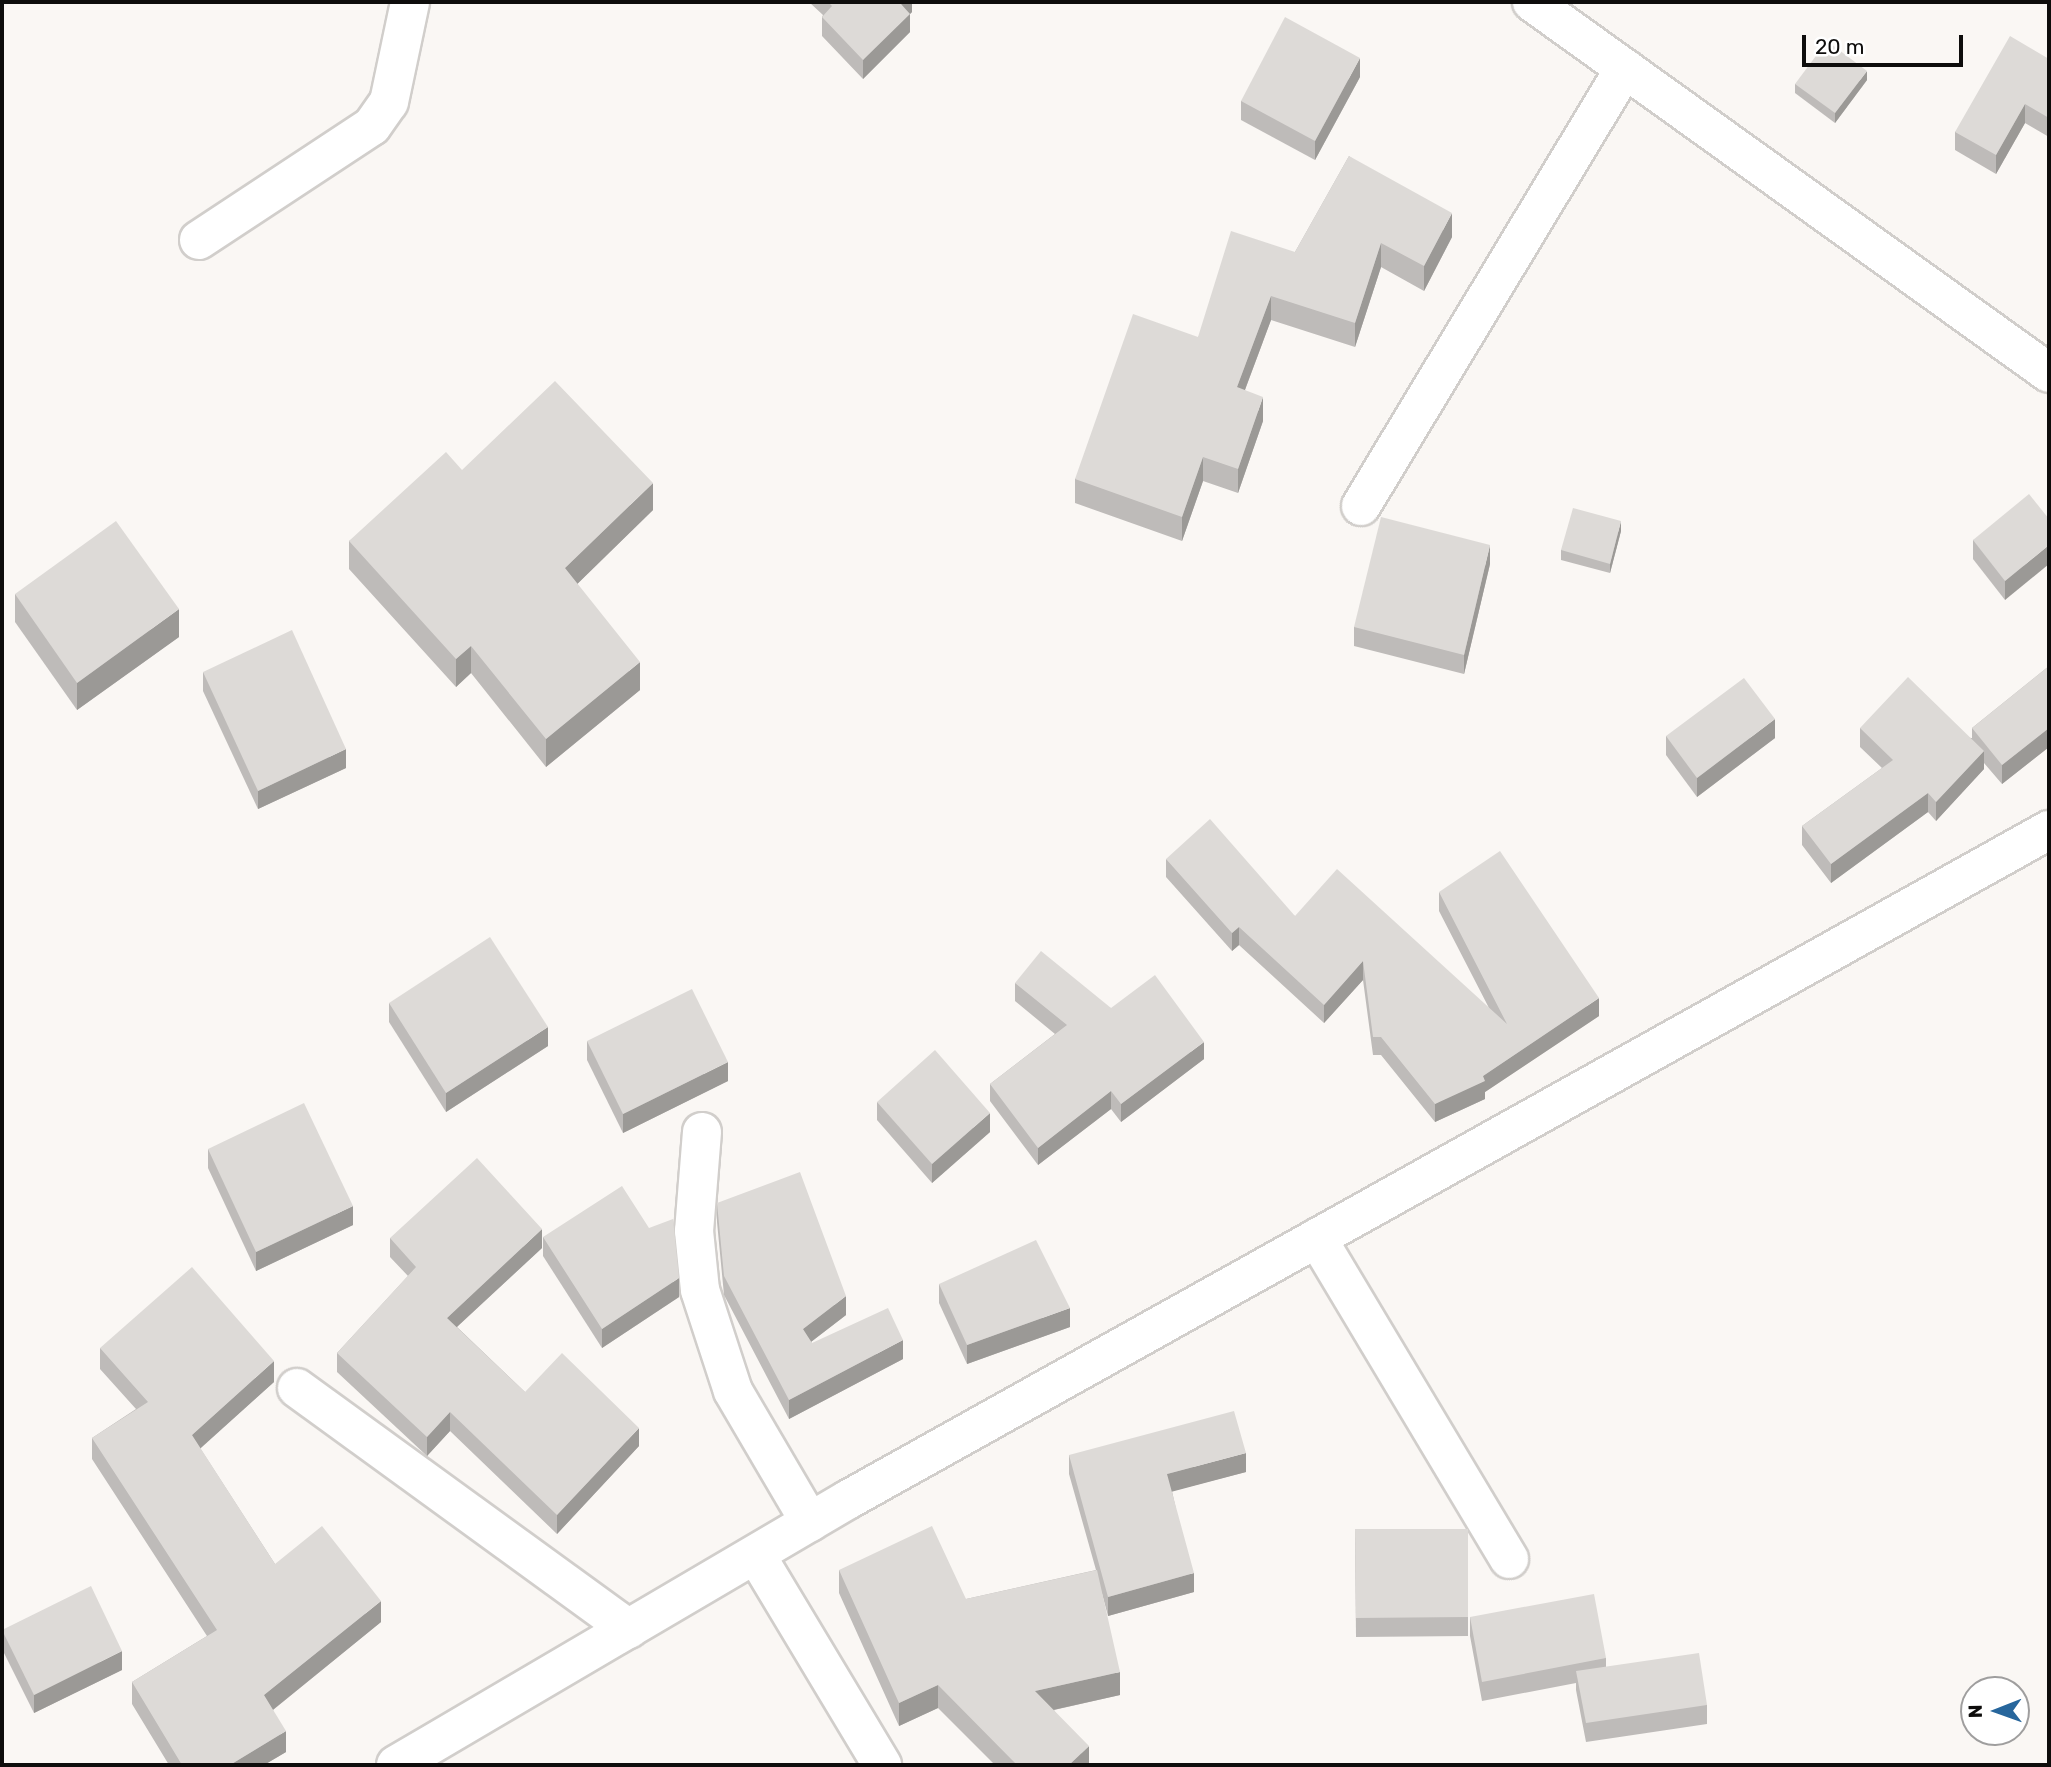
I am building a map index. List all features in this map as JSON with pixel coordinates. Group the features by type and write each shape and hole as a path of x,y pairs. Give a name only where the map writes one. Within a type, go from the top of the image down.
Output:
{"street":[{"path":"198,240 372,126 388,102 410,2"},
{"path":"1532,2 2049,373"},
{"path":"1361,506 1625,68"},
{"path":"396,1765 810,1522 2049,830"},
{"path":"702,1132 694,1231 700,1290 733,1391 810,1522"},
{"path":"1317,1238 1509,1559"},
{"path":"297,1388 629,1629"},
{"path":"756,1555 882,1765"}],"building":[{"path":"828,2 903,2 901,4 910,14 863,60 822,17 832,6"},
{"path":"1285,17 1360,58 1315,141 1241,101"},
{"path":"2010,36 2049,59 2049,118 2025,104 1996,155 1955,132"},
{"path":"1827,41 1867,71 1835,113 1795,84"},
{"path":"1349,156 1452,213 1424,266 1381,243 1355,323 1271,296 1237,387 1263,397 1238,469 1203,457 1182,517 1075,479 1133,314 1198,337 1231,231 1295,252"},
{"path":"555,381 653,483 565,568 640,662 546,739 471,646 456,659 349,541 446,452 462,470"},
{"path":"2029,494 2049,519 2049,545 2005,581 1973,540"},
{"path":"1573,508 1621,521 1610,564 1561,550"},
{"path":"1381,517 1490,545 1464,655 1354,627"},
{"path":"116,521 179,609 77,683 15,594"},
{"path":"292,630 346,749 258,791 203,672"},
{"path":"2049,666 2049,728 2002,765 1972,728"},
{"path":"1908,677 1984,751 1936,802 1928,793 1831,864 1802,826 1893,760 1860,728"},
{"path":"1744,678 1775,719 1697,778 1666,736"},
{"path":"1210,819 1295,916 1337,869 1507,1024 1439,892 1500,851 1599,998 1483,1076 1485,1081 1435,1104 1381,1037 1373,1037 1363,961 1324,1005 1239,927 1232,933 1166,859"},
{"path":"490,937 548,1027 446,1093 389,1003"},
{"path":"1041,951 1111,1008 1155,975 1204,1042 1121,1104 1111,1091 1038,1148 990,1084 1067,1025 1015,983"},
{"path":"692,989 728,1062 623,1114 587,1041"},
{"path":"935,1050 990,1113 932,1164 877,1102"},
{"path":"304,1103 353,1206 256,1252 208,1149"},
{"path":"477,1158 542,1229 447,1318 525,1392 562,1353 639,1428 557,1515 450,1412 427,1437 337,1353 416,1267 390,1238"},
{"path":"800,1172 846,1296 803,1329 812,1343 888,1308 903,1340 789,1400 724,1276 717,1203"},
{"path":"622,1186 649,1228 673,1219 679,1278 602,1329 543,1237"},
{"path":"1036,1240 1070,1308 967,1345 939,1284"},
{"path":"192,1267 274,1361 192,1435 275,1564 322,1526 381,1601 264,1695 286,1731 230,1765 182,1765 132,1682 217,1630 92,1438 148,1402 100,1348"},
{"path":"1234,1411 1246,1453 1167,1474 1194,1573 1108,1597 1069,1455"},
{"path":"932,1526 966,1599 1097,1570 1120,1672 1035,1691 1089,1746 1069,1765 1017,1765 938,1685 899,1703 839,1570"},
{"path":"1355,1529 1468,1529 1468,1617 1356,1618"},
{"path":"91,1586 122,1651 34,1695 2,1630"},
{"path":"1594,1594 1606,1658 1482,1682 1470,1617"},
{"path":"1699,1653 1707,1705 1586,1723 1576,1671"}]}
